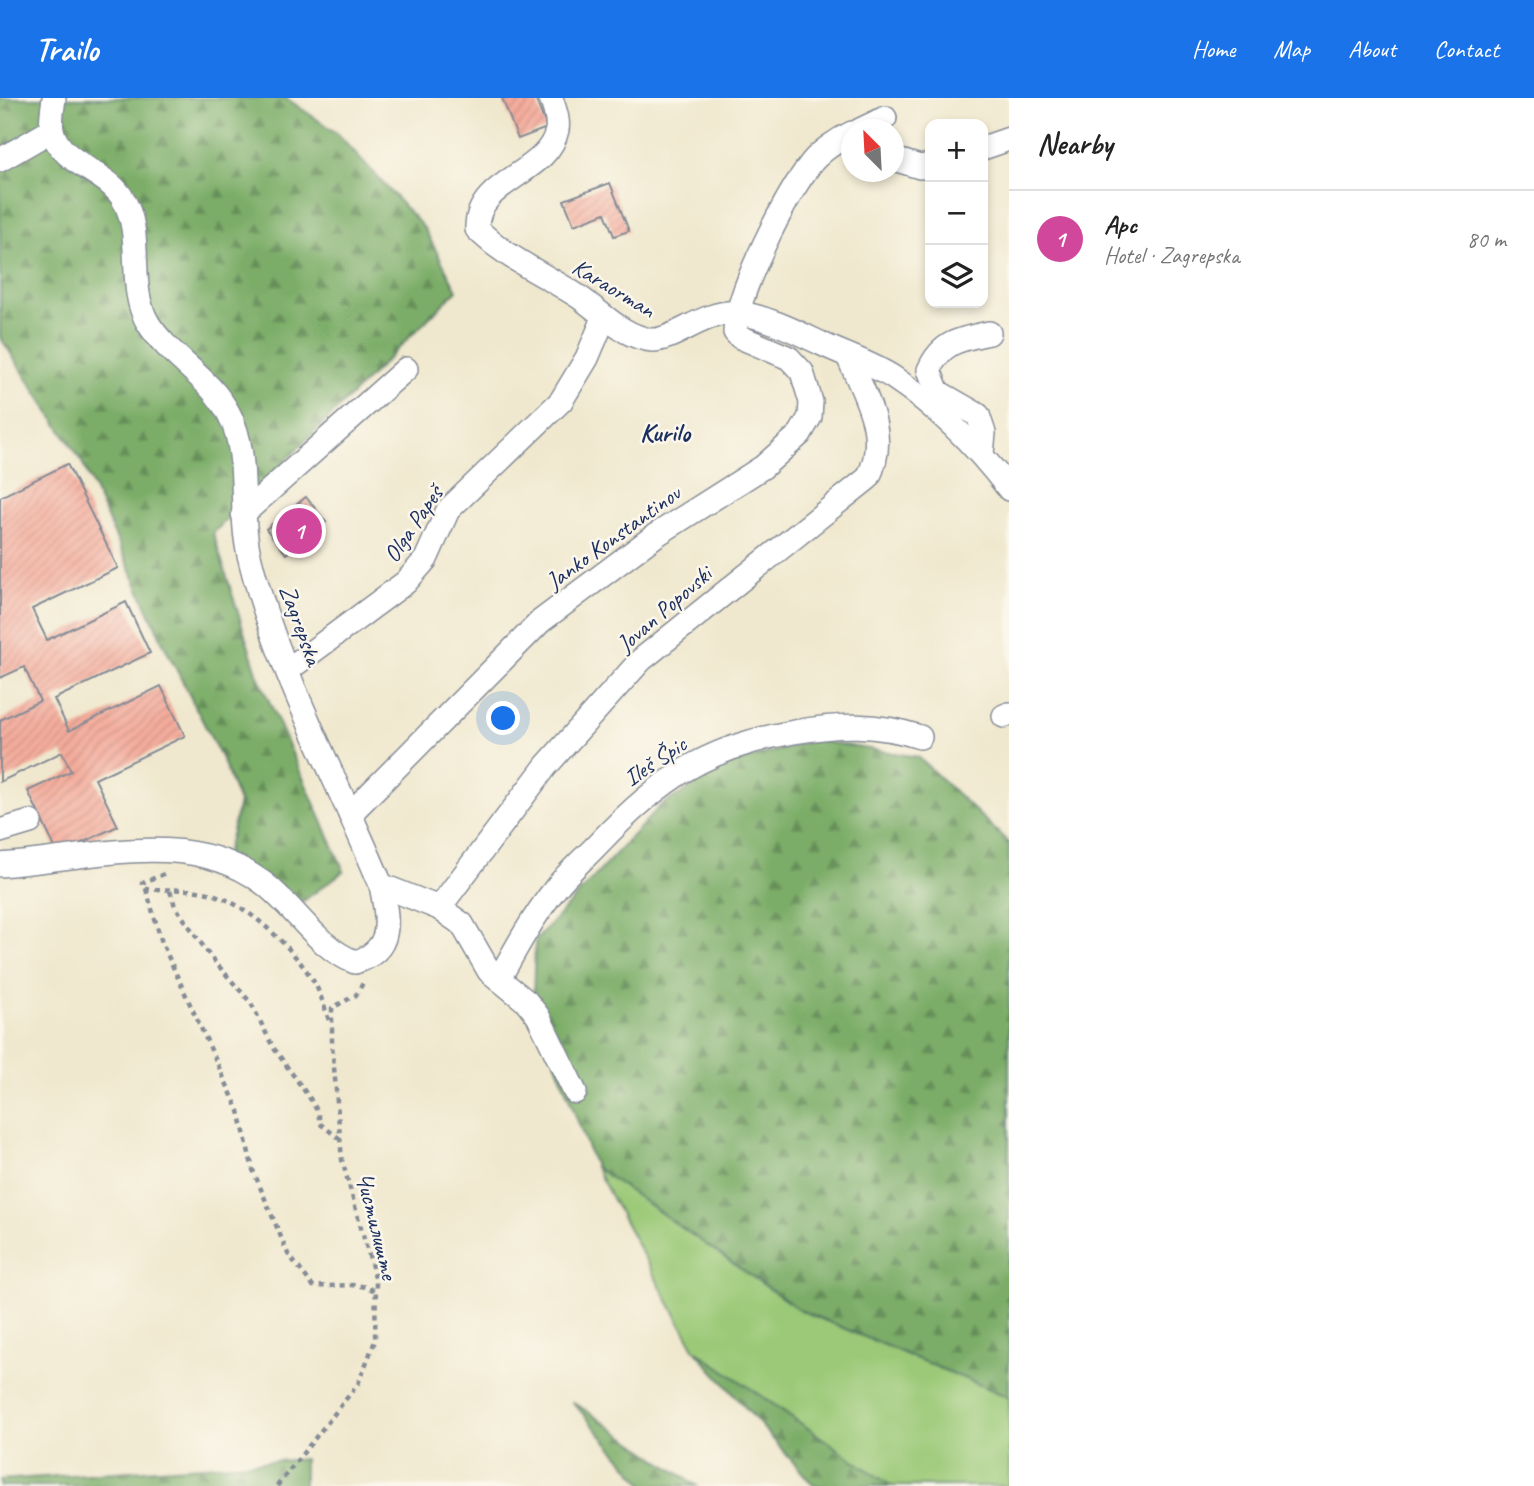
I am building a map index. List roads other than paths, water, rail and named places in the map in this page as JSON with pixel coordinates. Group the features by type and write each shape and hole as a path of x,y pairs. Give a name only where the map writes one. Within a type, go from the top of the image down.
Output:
{"street":[{"path":"0,160 52,130 54,98"},
{"name":"Karaorman","path":"551,98 557,119 550,147 491,195 477,218 477,229 499,250 581,298 604,318 650,340 664,338 702,318 736,313 797,332 892,377 944,416 982,454 1009,489"},
{"name":"Zagrepska","path":"0,866 112,851 146,850 197,856 241,868 277,892 343,957 355,962 368,958 378,948 389,925 380,885 289,669 248,553 240,449 230,416 218,396 163,343 147,321 138,296 129,213 115,188 64,150 52,130"},
{"path":"988,146 1009,139"},
{"path":"736,313 776,219 814,160 841,142"},
{"path":"904,162 925,166"},
{"name":"Janko Konstantinov","path":"350,814 541,621 656,535 763,467 800,434 810,417 811,402 802,372 789,358 740,337 735,332 736,313"},
{"name":"Olga Papeš","path":"289,669 405,582 426,559 448,510 561,401 587,358 604,318"},
{"path":"982,454 984,433 978,415 938,392 929,370 948,344 958,338 989,333"},
{"name":"Jovan Popovski","path":"439,908 546,766 641,660 868,478 876,463 877,424 848,356"},
{"path":"243,514 406,369"},
{"name":"Ileš Špic","path":"499,979 531,921 557,886 639,801 704,758 742,744 829,726 871,725 920,737"},
{"path":"0,831 30,822"},
{"path":"380,885 439,908 461,924 489,971 527,1002 538,1016 575,1092"}],"place":[{"name":"Арс","path":"299,531"}],"district":[{"name":"Kurilo","path":"665,432"}]}
